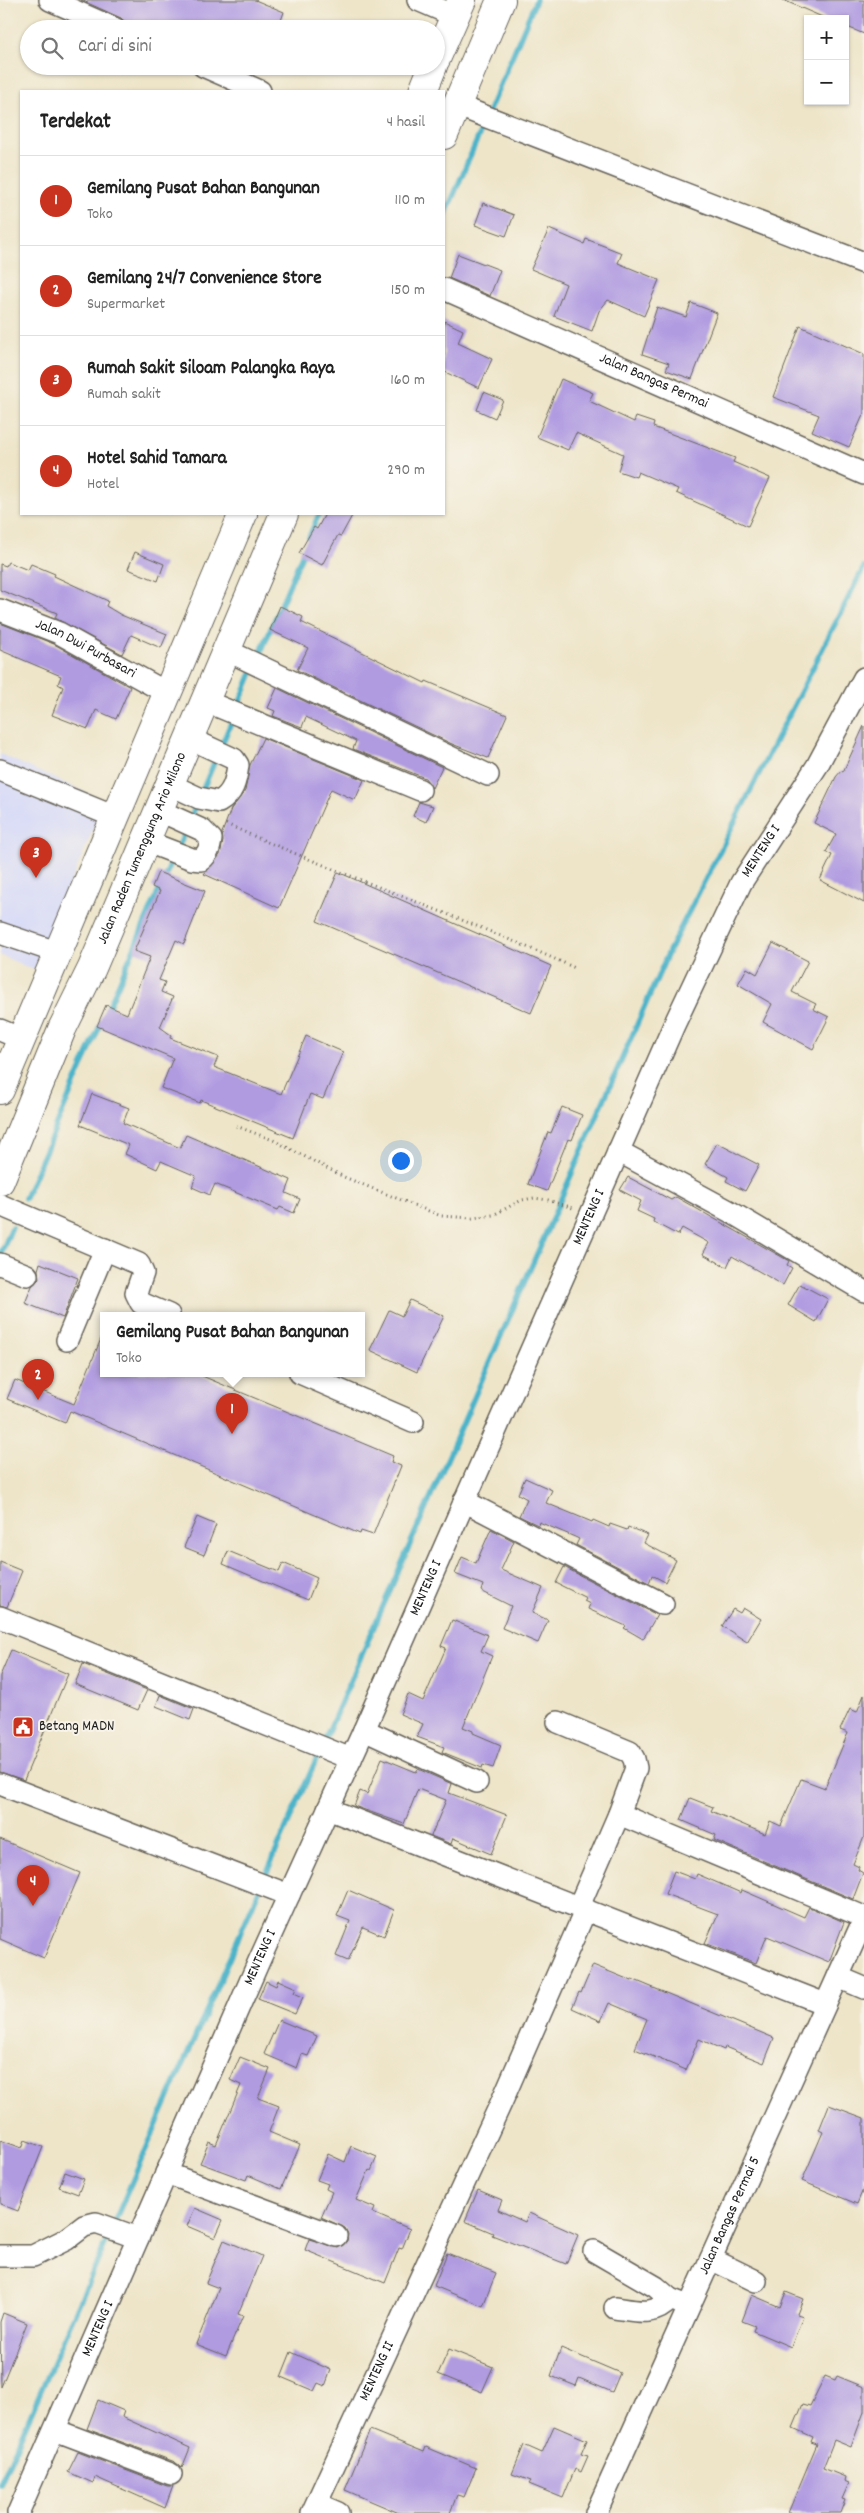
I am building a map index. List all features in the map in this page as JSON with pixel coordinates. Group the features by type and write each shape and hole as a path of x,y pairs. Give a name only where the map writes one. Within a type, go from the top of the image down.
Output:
{"highway":[{"path":"445,134 475,112 501,0"},
{"path":"445,38 458,8"},
{"path":"422,90 429,75"},
{"path":"0,1090 11,1034 59,953 243,515"},
{"name":"Jalan Raden Tumenggung Ario Milono","path":"0,1181 62,1029 92,968 284,515"},
{"path":"59,953 92,968"}],"street":[{"path":"50,0 96,20"},
{"path":"418,0 458,8"},
{"path":"224,75 258,90"},
{"path":"475,112 864,263"},
{"name":"Jalan Bangas Permai","path":"445,289 864,474"},
{"name":"Jalan Dwi Purbasari","path":"0,610 59,633 167,693"},
{"path":"226,650 488,775"},
{"name":"MENTENG I","path":"18,2513 166,2173 280,1892 328,1809 618,1151 741,883 817,766 864,678"},
{"path":"205,701 420,790"},
{"path":"169,784 200,798 219,802 228,796 237,779 238,765 234,758 189,738"},
{"path":"2,776 115,817"},
{"path":"145,841 192,859 201,860 210,847 211,839 202,830 158,810"},
{"path":"0,933 59,953"},
{"path":"618,1151 729,1211 864,1291"},
{"path":"0,1205 139,1264 143,1273 136,1293 140,1303 162,1312"},
{"path":"67,1340 105,1249"},
{"path":"0,1264 27,1275"},
{"path":"309,1377 413,1422"},
{"path":"464,1501 662,1604"},
{"path":"0,1617 350,1759"},
{"name":"MENTENG II","path":"315,2508 502,2101 582,1908 636,1768 630,1752 558,1722"},
{"path":"364,1730 477,1782"},
{"path":"0,1784 280,1892"},
{"path":"328,1809 825,2004"},
{"path":"619,1814 864,1918"},
{"name":"Jalan Bangas Permai 5","path":"596,2513 679,2303 711,2259 864,1918"},
{"path":"838,1977 864,1988"},
{"path":"166,2173 336,2236"},
{"path":"0,2256 33,2256 67,2239 84,2226 96,2223 138,2238"},
{"path":"594,2251 656,2287 679,2303"},
{"path":"711,2259 756,2280"},
{"path":"615,2308 653,2312 679,2303"},
{"path":"55,2430 170,2474"},
{"path":"315,2508 338,2513"}],"path":[{"path":"218,821 514,941 574,968"},
{"path":"236,1126 273,1140 344,1177 441,1216 472,1218 493,1215 522,1200 534,1198 570,1207"}],"shaded area":[{"path":"0,754 105,801 34,970 0,955"}],"building":[{"path":"81,0 255,0 284,12 281,20 123,20"},
{"path":"783,0 864,0 864,34 849,28 849,15 818,15"},
{"path":"483,203 514,215 506,236 475,225"},
{"path":"549,229 584,244 586,239 622,253 618,263 659,280 644,316 608,300 599,311 592,331 554,316 566,284 531,269"},
{"path":"458,254 500,270 490,296 449,278"},
{"path":"691,303 717,313 692,379 666,370 669,363 642,354 657,307 686,317"},
{"path":"445,321 463,330 458,343 492,359 479,388 445,372"},
{"path":"800,326 864,354 864,413 849,447 812,431 819,415 773,397"},
{"path":"561,379 593,393 589,401 634,422 636,417 654,423 653,427 735,458 733,462 770,478 748,526 676,493 678,489 638,472 636,477 618,471 623,454 576,433 568,450 537,437"},
{"path":"484,392 503,400 495,418 477,410"},
{"path":"324,515 352,515 341,536 338,535 322,565 299,553 314,527 317,529"},
{"path":"135,552 164,564 158,581 128,569"},
{"path":"8,562 28,570 31,564 55,574 54,576 108,601 106,606 121,615 167,634 161,648 131,635 122,654 55,618 57,613 0,590 0,564 6,566"},
{"path":"280,606 303,617 301,622 425,683 426,681 507,715 488,758 452,744 297,670 308,648 270,630"},
{"path":"0,623 54,644 130,687 116,719 96,710 88,729 52,715 63,687 58,684 61,676 0,650"},
{"path":"277,688 442,767 432,788 425,778 353,749 356,741 306,717 302,727 273,716 275,711 268,708"},
{"path":"864,726 864,903 820,880 832,855 826,852 836,834 814,823 836,777 841,771 843,772"},
{"path":"263,738 364,780 355,800 331,789 279,908 204,874 220,855 223,841 222,833 231,809 245,791 250,765"},
{"path":"419,802 433,806 426,822 413,816"},
{"path":"158,872 205,891 184,944 176,940 159,980 165,982 161,992 173,997 160,1027 171,1035 170,1038 218,1057 214,1067 281,1094 306,1036 343,1052 323,1099 310,1094 293,1138 201,1100 200,1103 161,1088 173,1058 97,1026 106,1005 127,1014 150,957 134,951 160,891 152,887"},
{"path":"338,872 551,966 531,1013 317,921"},
{"path":"773,943 808,961 792,992 816,1004 813,1009 829,1017 813,1049 763,1022 772,1004 738,984 747,968 757,974"},
{"path":"92,1094 129,1108 123,1123 180,1148 186,1135 291,1180 286,1193 300,1199 294,1213 280,1207 278,1210 215,1184 210,1195 192,1187 196,1176 161,1161 157,1169 125,1154 129,1145 80,1125"},
{"path":"562,1107 582,1115 572,1140 568,1139 547,1191 528,1184 548,1132 551,1133"},
{"path":"717,1143 759,1165 745,1191 726,1181 728,1177 705,1164"},
{"path":"628,1177 671,1200 676,1197 789,1261 787,1265 792,1268 783,1285 732,1256 727,1267 703,1254 709,1243 682,1228 678,1235 653,1222 654,1219 637,1211 641,1201 620,1190"},
{"path":"40,1263 78,1278 63,1318 25,1303 32,1286 39,1279 38,1270"},
{"path":"800,1284 828,1299 816,1322 788,1305"},
{"path":"410,1300 444,1316 417,1372 370,1350 389,1310 402,1316"},
{"path":"100,1341 100,1377 205,1377 393,1456 391,1462 401,1466 373,1535 361,1531 360,1534 70,1411 65,1423 7,1399 15,1380 74,1404"},
{"path":"525,1478 552,1490 546,1503 592,1522 593,1520 609,1527 610,1524 627,1530 628,1527 648,1535 644,1543 676,1560 665,1582 652,1575 649,1583 576,1545 579,1539 539,1522 538,1525 519,1516 527,1499 518,1494"},
{"path":"197,1517 216,1525 204,1555 184,1547"},
{"path":"491,1529 514,1541 501,1570 543,1588 532,1613 548,1620 538,1643 502,1628 511,1606 481,1591 483,1585 455,1574 462,1557 476,1563"},
{"path":"228,1551 279,1572 283,1563 317,1578 308,1600 223,1564"},
{"path":"0,1562 22,1571 7,1607 0,1605"},
{"path":"564,1567 657,1615 643,1639 624,1628 626,1626 588,1609 590,1604 584,1601 586,1598 556,1583"},
{"path":"743,1608 761,1619 747,1642 722,1626 733,1609 740,1613"},
{"path":"452,1620 488,1635 481,1651 492,1656 463,1727 501,1745 493,1768 483,1765 482,1768 442,1752 444,1747 417,1737 423,1724 400,1714 408,1694 423,1701 446,1648 441,1646"},
{"name":"Betang MADN","path":"11,1650 68,1674 24,1780 0,1772 0,1676"},
{"path":"83,1664 147,1690 138,1710 75,1684"},
{"path":"160,1695 194,1709 190,1720 156,1706"},
{"path":"864,1695 864,1837 853,1864 859,1867 858,1870 863,1873 853,1899 714,1840 716,1835 681,1820 690,1798 713,1807 711,1811 765,1834 770,1821 781,1826 801,1779 825,1788 848,1733 840,1730 850,1709 857,1712"},
{"path":"382,1758 416,1772 418,1769 452,1784 449,1793 507,1815 491,1854 453,1838 451,1844 431,1836 446,1800 418,1789 404,1824 354,1806 360,1791 367,1794"},
{"path":"0,1839 80,1873 44,1958 0,1939"},
{"path":"674,1871 695,1879 697,1874 741,1893 742,1890 804,1917 809,1907 844,1922 829,1962 767,1936 756,1963 705,1943 718,1914 665,1894"},
{"path":"348,1890 394,1910 384,1936 363,1927 348,1961 336,1956 350,1921 337,1916"},
{"path":"593,1965 632,1981 632,1979 774,2038 764,2063 725,2047 724,2050 699,2039 686,2070 635,2049 647,2019 609,2003 601,2021 572,2008 579,1992 581,1993"},
{"path":"278,1980 296,1988 294,1993 303,1997 295,2014 258,1999 266,1981 276,1986"},
{"path":"279,2020 317,2036 308,2056 302,2054 297,2068 264,2054"},
{"path":"240,2057 270,2069 258,2098 279,2106 269,2132 300,2145 281,2189 248,2175 246,2180 200,2163 209,2142 216,2145 241,2085 230,2080"},
{"path":"829,2105 864,2118 864,2187 857,2204 802,2181 823,2132 819,2130"},
{"path":"0,2140 22,2148 25,2140 43,2147 18,2211 0,2204"},
{"path":"351,2146 377,2157 356,2200 375,2208 373,2213 410,2229 402,2249 399,2248 385,2283 305,2250 309,2239 338,2248 347,2241 348,2234 345,2228 321,2217 332,2192 326,2189 328,2184 317,2180 328,2154 345,2162"},
{"path":"65,2172 84,2179 78,2194 59,2187"},
{"path":"478,2190 502,2200 498,2210 525,2222 529,2213 578,2235 566,2264 492,2235 493,2233 465,2221"},
{"path":"195,2208 223,2220 215,2238 187,2226"},
{"path":"224,2240 262,2256 238,2314 243,2316 226,2356 196,2344 219,2288 206,2283"},
{"path":"447,2253 496,2273 483,2306 434,2286"},
{"path":"786,2292 803,2299 797,2314 803,2316 791,2347 753,2331 755,2326 742,2321 752,2295 780,2307"},
{"path":"3,2313 27,2323 1,2387 0,2322"},
{"path":"561,2348 620,2373 612,2392 579,2378 576,2386 551,2376"},
{"path":"449,2349 493,2367 482,2392 438,2374"},
{"path":"291,2352 331,2370 325,2386 318,2383 314,2391 281,2377"},
{"path":"825,2376 835,2380 837,2376 864,2387 864,2412 851,2447 834,2440 823,2468 845,2477 844,2481 849,2483 842,2499 845,2500 840,2513 788,2513 817,2444 811,2442 813,2437 793,2428 803,2404 810,2406"},
{"path":"98,2400 124,2411 122,2417 190,2448 182,2468 175,2462 87,2429"},
{"path":"554,2426 587,2440 581,2454 588,2456 581,2472 575,2469 563,2498 529,2484 531,2481 512,2474 524,2445 542,2453"},
{"path":"370,2430 424,2452 426,2447 476,2468 464,2497 457,2495 450,2513 399,2513 345,2490"},
{"path":"78,2452 167,2486 173,2486 165,2508 95,2477 93,2483 68,2472"}],"waterway":[{"path":"488,113 536,0"},
{"path":"445,216 485,121"},
{"path":"309,537 319,515"},
{"path":"178,848 305,548"},
{"path":"113,2225 669,951 864,567"},
{"path":"106,1013 174,856"},
{"path":"25,1198 102,1021"},
{"path":"0,1256 12,1227"},
{"path":"0,2484 110,2233"}],"place":[{"name":"Rumah Sakit Siloam Palangka Raya","path":"36,878"},
{"name":"Gemilang 24/7 Convenience Store","path":"38,1400"},
{"name":"Gemilang Pusat Bahan Bangunan","path":"232,1434"},
{"name":"Betang MADN","path":"23,1727"},
{"name":"Hotel Sahid Tamara","path":"33,1906"}]}
